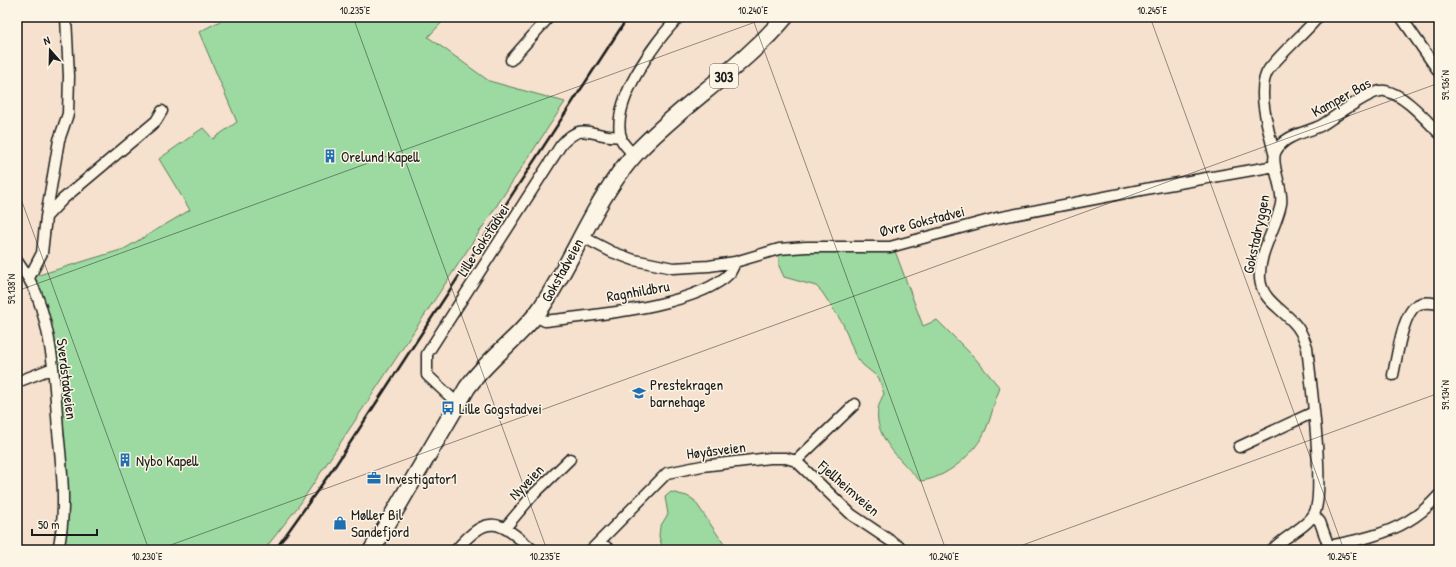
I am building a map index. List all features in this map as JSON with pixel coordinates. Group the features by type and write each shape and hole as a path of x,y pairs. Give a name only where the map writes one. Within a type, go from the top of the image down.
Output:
{"main road":[{"name":"Gokstadveien","path":"372,550 458,404 483,367 535,316 553,288 608,189 634,155 681,111 756,49 785,17"}],"street":[{"path":"29,278 42,253 46,217 59,140 68,114 69,100 66,17"},
{"path":"511,60 549,17"},
{"path":"634,155 623,142 621,136 621,115 635,76 644,59 679,17"},
{"path":"1275,166 1274,153 1263,108 1263,93 1268,70 1318,17"},
{"path":"1401,17 1439,72"},
{"name":"Kamper Bas","path":"1274,153 1279,145 1286,140 1311,130 1361,99 1384,90 1410,104 1439,133"},
{"path":"46,217 63,199 156,121 162,111"},
{"name":"Lille Gokstadvei","path":"458,404 427,374 427,354 565,141 573,133 584,131 604,136 621,136"},
{"name":"Øvre Gokstadvei","path":"581,236 634,260 673,268 709,266 735,262 779,249 806,247 890,247 997,218 1163,185 1275,166"},
{"name":"Gokstadryggen","path":"1275,166 1280,185 1281,204 1267,243 1260,270 1261,286 1267,298 1302,332 1307,347 1319,481 1318,504 1314,515"},
{"name":"Ragnhildbru","path":"535,316 545,321 662,304 692,296 711,286 730,273 735,262"},
{"name":"Sverdstadveien","path":"19,267 29,278 41,309 53,368 63,485 62,526 58,550"},
{"path":"1393,375 1408,316 1418,304 1427,302 1439,304"},
{"path":"17,382 53,368"},
{"path":"796,461 855,404"},
{"path":"1239,447 1314,412"},
{"name":"Høyåsveien","path":"591,550 667,473 702,466 770,458 786,458 796,461"},
{"name":"Nyveien","path":"505,528 532,496 570,459"},
{"name":"Fjellheimveien","path":"796,461 852,515 904,550"},
{"path":"1272,550 1278,543 1307,522 1314,515 1320,522 1329,548 1370,536 1408,522 1424,510 1439,495"},
{"path":"456,550 472,533 491,524 505,528 533,550"},
{"path":"600,542 610,550"}],"green space":[{"path":"228,17 447,17 428,37 489,81 565,102 300,504 264,550 58,550 62,526 53,368 29,278 124,249 190,210 159,159 203,128 213,139 237,122 199,32"},
{"path":"852,247 895,251 923,326 937,320 974,357 1000,388 986,429 975,447 950,470 930,479 920,481 893,452 886,441 880,430 878,419 879,407 884,394 879,378 863,365 855,355 843,324 822,292 816,286 784,277 779,266 779,249"},
{"path":"671,492 687,496 694,500 728,550 663,550 659,536 660,527 668,514 665,497"}],"railway":[{"path":"275,550 335,466 628,17"}],"place":[{"name":"Orelund Kapell","path":"330,156"},
{"name":"Prestekragen barnehage","path":"639,393"},
{"name":"Lille Gogstadvei","path":"448,408"},
{"name":"Nybo Kapell","path":"125,460"},
{"name":"Investigator1","path":"374,478"},
{"name":"Møller Bil Sandefjord","path":"340,523"}]}
